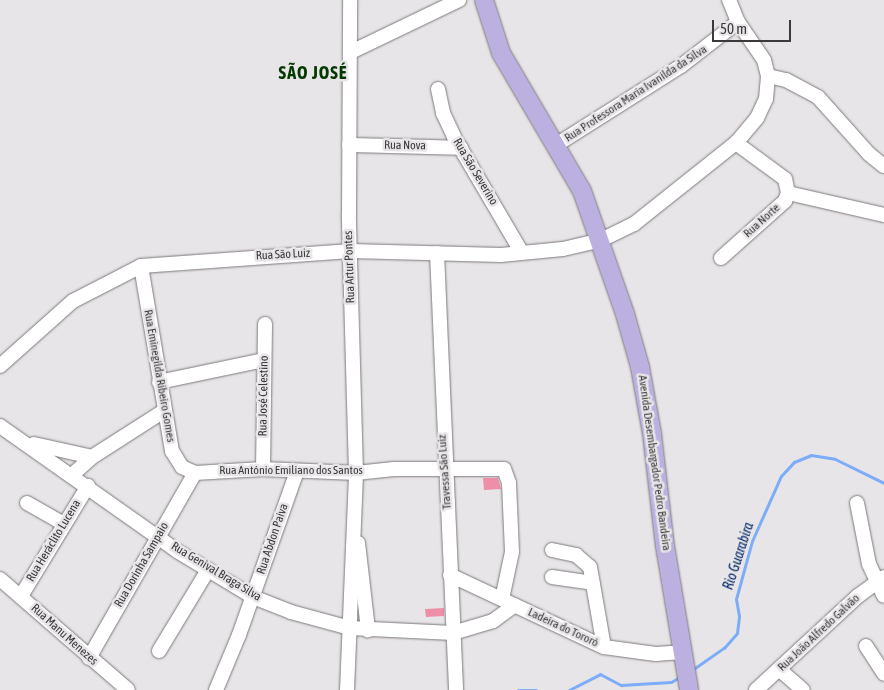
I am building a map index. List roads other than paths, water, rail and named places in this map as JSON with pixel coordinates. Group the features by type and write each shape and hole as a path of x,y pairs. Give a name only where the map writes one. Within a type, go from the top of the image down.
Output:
{"main road":[{"name":"Avenida Desembargador Pedro Bandeira","path":"484,0 501,52 582,191 640,367 689,690"}],"street":[{"name":"Rua Artur Pontes","path":"347,690 356,473 350,251 350,0"},
{"path":"351,52 459,0"},
{"path":"729,0 738,22 764,60 768,76 786,80 818,97 869,154 884,166"},
{"name":"Rua Professora Maria Ivanilda da Silva","path":"556,146 681,66 738,22"},
{"name":"Rua São Luiz","path":"0,366 73,301 141,266 350,251 500,255 563,249 599,241 634,224 662,204 736,143 757,118 766,99 768,76"},
{"name":"Rua São Severino","path":"438,89 443,114 521,252"},
{"name":"Rua Norte","path":"721,258 785,201 788,192 785,179 736,143"},
{"name":"Rua Nova","path":"349,145 461,148"},
{"path":"788,192 884,215"},
{"name":"Travessa São Luiz","path":"437,253 456,690"},
{"name":"Rua Eminegilda Ribeiro Gomes","path":"141,266 159,382 173,456 182,467 195,473"},
{"name":"Rua José Celestino","path":"263,469 264,324"},
{"path":"159,382 264,360"},
{"path":"72,476 92,457 164,411"},
{"name":"Rua Genival Braga Silva","path":"0,426 27,443 158,537 252,597 332,626 368,630 453,633 493,621 515,605"},
{"name":"Rua Genival Braga Silva","path":"27,443 92,457"},
{"name":"Rua António Emiliano dos Santos","path":"195,473 263,469 356,473 445,468 507,471 512,513 512,552 502,599"},
{"name":"Rua Abdon Paiva","path":"216,690 252,597 297,471"},
{"name":"Rua Dorinha Sampaio","path":"89,658 195,473"},
{"name":"Rua Heráclito Lucena","path":"21,596 88,486"},
{"path":"27,502 64,524"},
{"path":"857,503 869,564 880,579 884,596"},
{"name":"Rua Artur Pontes","path":"355,533 364,575 368,630"},
{"path":"552,550 584,559 590,567 604,647"},
{"path":"159,652 208,570"},
{"name":"Ladeira do Tororó","path":"450,574 604,647 684,656"},
{"path":"552,577 594,584"},
{"name":"Rua Manu Menezes","path":"0,579 89,658 111,685 128,690"},
{"name":"Rua João Alfredo Galvão","path":"756,690 880,579"},
{"path":"866,646 884,674"},
{"path":"780,670 803,690"}],"waterway":[{"name":"Rio Guarabira","path":"692,670 724,648 737,633 739,616 736,599 752,541 781,476 794,462 811,455 835,459 884,483"},
{"name":"Rio Guarabira","path":"569,690 600,674 621,685 671,682 680,677"},
{"name":"Rio Guarabira","path":"518,690 536,690"}],"district":[{"name":"SÃO JOSÉ","path":"313,73"}]}
